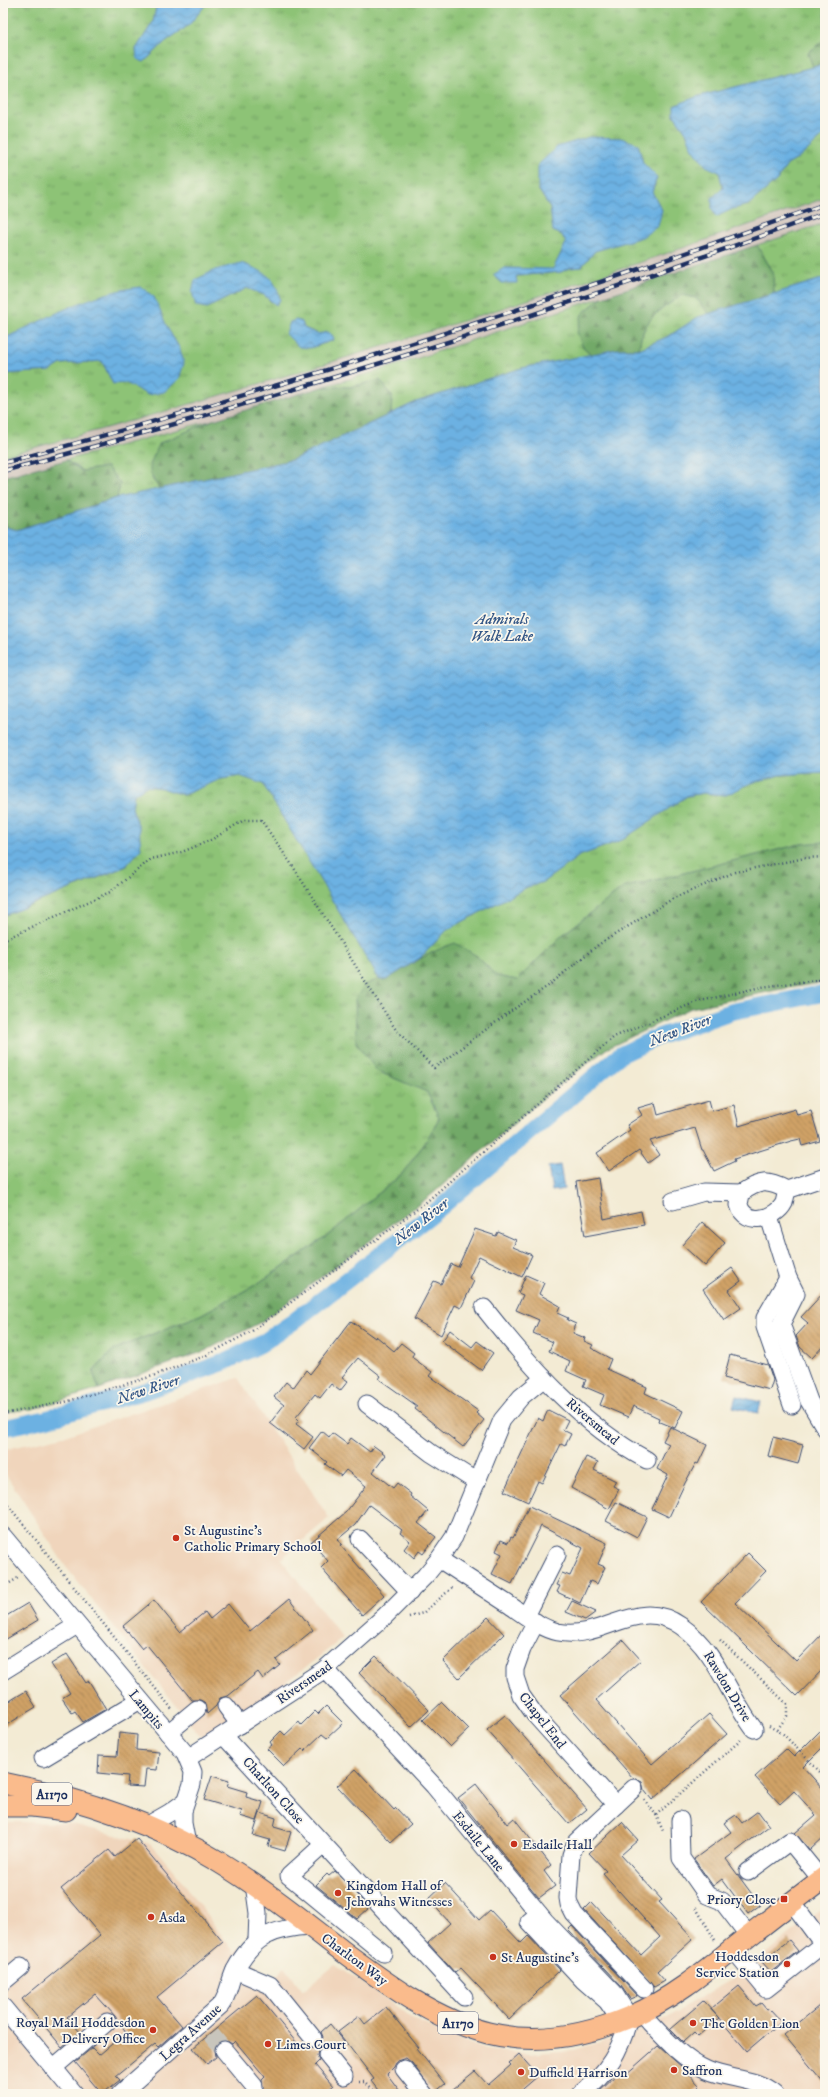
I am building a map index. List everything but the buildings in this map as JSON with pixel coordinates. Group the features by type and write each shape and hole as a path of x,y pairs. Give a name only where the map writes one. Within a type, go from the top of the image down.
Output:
{"main road":[{"name":"Charlton Way","path":"3,1783 100,1809 148,1825 187,1844 254,1884 371,1972 419,2004 442,2016 487,2033 520,2038 559,2037 601,2028 630,2017"},
{"name":"Charlton Way","path":"3,1806 51,1807 70,1810 100,1809"},
{"name":"A1170","path":"630,2017 684,1986 792,1902 824,1880"}],"street":[{"path":"674,1201 704,1192 741,1193 760,1182 773,1183 787,1190 825,1177"},
{"path":"741,1193 739,1205 744,1214 756,1219 769,1217 784,1203 787,1190"},
{"path":"769,1217 788,1278 796,1294 781,1324 808,1401 825,1428"},
{"path":"788,1278 765,1318 765,1327 792,1405"},
{"name":"Riversmead","path":"484,1308 544,1378 603,1431 647,1460"},
{"name":"Riversmead","path":"188,1758 325,1669 410,1592 439,1559 454,1537 502,1420 521,1397 544,1378"},
{"path":"367,1404 430,1453 477,1482"},
{"name":"Lampits","path":"3,1536 188,1758 193,1772 192,1784 186,1801 183,1823 187,1844"},
{"path":"360,1539 410,1592"},
{"path":"531,1619 556,1555"},
{"name":"Rawdon Drive","path":"439,1559 531,1619 549,1629 575,1633 601,1629 633,1616 642,1614 668,1619 684,1628 705,1648 718,1668 734,1701 754,1728"},
{"name":"Chapel End","path":"531,1619 515,1669 515,1677 521,1695 535,1715 616,1805"},
{"path":"3,1671 77,1625"},
{"name":"Esdaile Lane","path":"325,1669 434,1786 539,1914 614,1993 630,2017 698,2065 718,2074 759,2083 775,2094"},
{"path":"43,1758 140,1700"},
{"path":"226,1706 240,1725"},
{"path":"168,1733 196,1709"},
{"name":"Charlton Close","path":"224,1736 464,1997"},
{"path":"634,1788 580,1838 573,1849 569,1904 574,1914 644,1989"},
{"path":"148,1825 169,1814 186,1801"},
{"path":"680,1820 681,1858 707,1895 722,1901 741,1943 766,1988 824,1944 792,1902"},
{"path":"748,1872 790,1841 824,1880"},
{"path":"323,1845 289,1876 383,1953"},
{"path":"254,1884 258,1913 257,1940"},
{"name":"Legra Avenue","path":"120,2094 172,2049 206,2028 226,1999 235,1970 257,1940 278,1930 311,1926"},
{"path":"3,1982 21,1967"},
{"path":"235,1970 270,1985 313,2038"},
{"path":"3,2008 75,2094"},
{"path":"580,2094 595,2082 612,2062 624,2037 630,2017"},
{"path":"53,2068 107,2022"},
{"path":"224,2050 254,2086"},
{"path":"327,2055 344,2076"},
{"path":"404,2069 424,2094"}],"path":[{"path":"3,940 110,892 151,859 182,852 211,840 244,820 261,820 292,864 396,1030 434,1068 511,1011 548,986 598,945 674,898 735,872 806,858 825,857"},
{"path":"3,1414 65,1402 153,1376 207,1355 252,1331 424,1204 614,1037 696,1002 761,987 825,979"},
{"path":"3,1499 124,1651 182,1721"},
{"path":"384,1617 413,1617 423,1613 466,1576"},
{"path":"714,1634 787,1704 787,1716 777,1730"},
{"path":"656,1815 754,1728 765,1726 777,1730 825,1777"}],"shaded area":[{"path":"825,198 825,223 391,367 213,420 3,477 3,456 147,417 423,335 636,264"},
{"name":"St Augustine's Catholic Primary School","path":"238,1378 329,1518 281,1559 343,1638 275,1691 202,1738 66,1567 3,1470 3,1450 68,1435"},
{"path":"3,1822 68,1823 151,1844 178,1876 234,1952 242,1947 258,1968 273,1979 285,1967 303,1991 335,1965 377,1992 406,2015 438,2031 486,2050 530,2054 573,2050 649,2028 740,1974 824,1907 825,2094 3,2094"}],"green space":[{"path":"3,3 157,3 153,22 136,49 144,62 166,41 189,25 207,3 825,3 825,39 808,53 813,67 696,97 675,106 674,115 686,132 693,149 719,172 723,188 716,216 732,209 748,205 777,180 787,165 799,158 825,134 825,198 621,269 417,336 211,398 3,456 3,374 50,371 61,364 102,361 113,384 126,382 148,395 180,349 168,329 35,324 3,339","holes":["638,144 643,163 657,177 652,192 662,210 642,237 595,251 581,267 569,268 561,272 516,276 504,268 553,270 566,243 562,235 553,231 550,208 538,189","215,270 280,300 271,302 264,295 247,288 207,308","296,320 302,322 304,328 334,340 310,348"]},
{"path":"825,39 825,64 813,67 808,53"},
{"path":"825,223 825,278 774,294 773,272 757,245"},
{"path":"757,245 773,272 774,294 709,314 696,298 682,295 659,311 648,323 641,338 639,349 618,349 592,355 583,347 577,333 582,314 602,297"},
{"path":"682,295 696,298 709,314 698,317 669,336 639,349 641,338 648,323 659,311"},
{"path":"602,297 582,314 583,347 592,355 522,368 416,402 391,414 392,396 380,380 350,387 322,387 391,367"},
{"path":"380,380 392,396 391,414 292,460 160,489 152,477 150,471 151,461 160,443 213,420 322,387 350,387"},
{"path":"213,420 160,443 152,479 160,489 117,498 120,484 107,467 82,471 66,460"},
{"path":"66,460 82,471 107,467 120,484 117,498 17,530 5,527 3,523 3,477"},
{"path":"825,772 825,842 801,844 623,888 561,936 517,980 496,976 477,956 420,958 447,930 527,887 543,882 579,856 622,840 687,796 703,793 726,795 751,783 780,775"},
{"path":"241,776 263,784 379,979 365,985 377,1071 427,1092 439,1118 425,1143 401,1175 326,1237 257,1284 200,1315 113,1350 93,1372 99,1389 32,1409 3,1412 3,916 127,866 139,828 132,808 134,794 147,786 162,788 183,795 221,779"},
{"path":"825,842 825,982 777,990 691,1008 606,1049 547,1095 430,1196 261,1322 205,1351 99,1389 93,1372 113,1350 200,1315 257,1284 326,1237 401,1175 425,1143 439,1118 427,1092 377,1071 356,1043 355,999 365,985 379,979 386,980 411,964 455,943 477,956 496,976 517,980 561,936 623,888 801,844"}],"water":[{"path":"157,3 207,3 189,25 166,41 144,62 137,59 136,49 153,22"},
{"path":"825,64 825,134 799,158 787,165 777,180 748,205 732,209 716,217 712,208 712,198 723,188 719,172 706,166 693,149 686,132 674,115 674,106 696,97"},
{"path":"589,137 621,138 638,144 643,163 657,177 652,192 662,210 658,226 642,237 595,251 581,267 569,268 561,272 516,276 517,283 502,283 493,275 504,268 553,269 566,243 562,235 553,231 550,208 538,188 538,165 557,147"},
{"path":"241,263 262,272 272,280 280,300 276,305 264,295 247,288 207,308 196,306 192,292 195,280 215,270"},
{"name":"Admirals Walk Lake","path":"825,278 825,772 780,775 751,783 726,795 703,793 687,796 622,840 579,856 543,882 527,887 447,930 420,958 386,980 379,979 263,784 240,776 221,779 183,795 162,788 146,786 134,794 132,808 139,828 141,849 126,866 3,916 3,523 5,527 17,530 117,498 292,460 416,402 522,368 618,349 639,349 669,336 698,317"},
{"path":"141,287 154,297 168,329 180,349 184,363 179,379 164,392 148,395 126,383 113,384 102,361 61,364 50,371 3,374 3,339 87,300 105,294"},
{"path":"296,320 302,322 304,328 317,334 328,332 333,336 334,340 310,348 299,347 286,334 290,322"},
{"path":"560,1165 564,1189 552,1191 548,1167"},
{"path":"736,1396 761,1402 758,1413 733,1407"}],"waterway":[{"name":"New River","path":"3,1428 46,1419 145,1391 222,1363 261,1344 293,1322 441,1207 620,1055 658,1037 730,1012 825,993"}],"tunnel":[{"path":"211,2034 224,2050"}],"railway":[{"path":"3,463 211,405 417,342 621,275 825,204"},
{"path":"3,471 211,414 417,352 622,285 825,213"}],"place":[{"name":"St Augustine's Catholic Primary School","path":"176,1538"},
{"name":"Esdaile Hall","path":"514,1844"},
{"name":"Kingdom Hall of Jehovahs Witnesses","path":"338,1893"},
{"name":"Priory Close","path":"784,1899"},
{"name":"Asda","path":"151,1917"},
{"name":"St Augustine's","path":"493,1957"},
{"name":"Hoddesdon Service Station","path":"787,1964"},
{"name":"The Golden Lion","path":"693,2023"},
{"name":"Royal Mail Hoddesdon Delivery Office","path":"153,2030"},
{"name":"Limes Court","path":"268,2044"},
{"name":"Saffron","path":"674,2070"},
{"name":"Duffield Harrison","path":"521,2072"}]}
